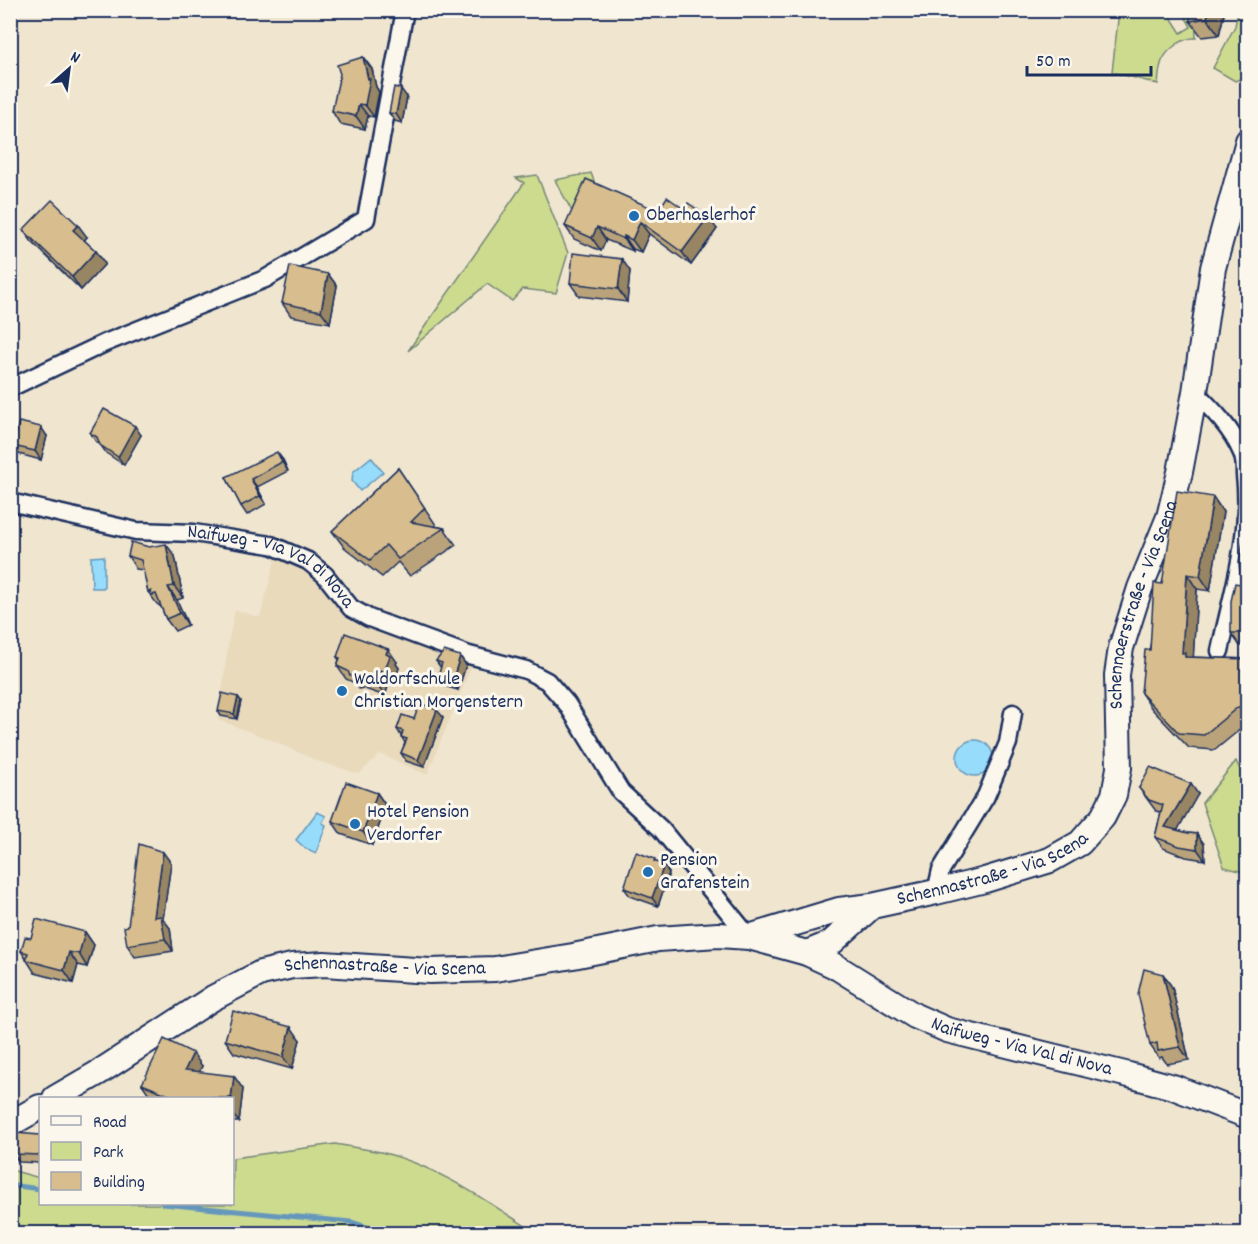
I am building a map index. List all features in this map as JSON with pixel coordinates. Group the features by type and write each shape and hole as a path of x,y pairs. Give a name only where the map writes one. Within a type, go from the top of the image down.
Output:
{"main road":[{"name":"Schennaerstraße - Via Scena","path":"1103,818 1114,795 1119,768 1117,675 1121,648 1134,605 1170,517 1195,392 1213,268 1248,141"},
{"name":"Schennastraße - Via Scena","path":"749,937 839,910 864,912 1050,860 1080,843 1103,818"},
{"path":"816,918 810,929 807,953 831,943 864,912"},
{"path":"860,982 850,959 846,941 864,912"},
{"name":"Schennastraße - Via Scena","path":"57,1097 98,1073 213,998 261,973 292,966 324,964 430,971 495,969 658,939 718,935 749,937 807,953"},
{"name":"Naifweg - Via Val di Nova","path":"807,953 835,966 915,1016 947,1030 1080,1061 1140,1078 1248,1116"},
{"path":"10,1124 39,1108"}],"street":[{"path":"10,388 105,343 265,279 366,219 405,10"},
{"path":"1195,392 1234,436 1243,456 1247,489 1244,540 1220,651"},
{"name":"Naifweg - Via Val di Nova","path":"10,502 136,531 194,533 271,545 308,561 325,574 351,608 369,618 469,655 526,670 547,681 567,704 621,792 661,829 749,937"},
{"path":"936,892 941,870 986,796 1008,743 1013,713"}],"shaded area":[{"name":"Waldorfschule Christian Morgenstern","path":"276,556 311,573 334,598 473,663 427,775 380,754 359,774 317,761 269,739 218,720 235,610 260,617"}],"green space":[{"path":"1119,11 1167,11 1181,33 1191,27 1182,11 1195,11 1196,38 1182,41 1166,55 1161,65 1158,84 1112,72"},
{"path":"1238,11 1247,11 1248,76 1235,81 1213,68 1235,26"},
{"path":"591,173 596,186 580,226 555,180"},
{"path":"537,175 568,253 556,293 523,289 512,301 487,284 408,351 524,183 516,178"},
{"path":"1236,761 1247,784 1247,873 1224,867 1202,803"},
{"path":"335,1144 381,1152 423,1166 462,1186 536,1233 11,1233 11,1170 39,1178 39,1205 234,1205 234,1158"}],"water":[{"path":"371,457 383,472 360,491 352,481 353,472"},
{"path":"104,556 104,588 92,588 91,557"},
{"path":"975,740 988,745 993,758 988,771 975,776 962,771 957,758 962,745"},
{"path":"317,812 326,816 322,823 326,825 316,853 305,848 296,840"}],"building":[{"path":"1190,10 1209,10 1207,18 1190,21"},
{"path":"363,57 368,79 370,79 365,105 359,104 356,116 332,111 340,74 337,65"},
{"path":"394,87 401,89 396,114 389,113"},
{"path":"586,179 658,211 667,197 684,209 688,203 708,217 682,252 640,222 632,240 624,236 624,239 597,227 592,238 565,226"},
{"path":"52,200 78,225 73,230 96,251 72,277 23,230"},
{"path":"573,253 622,259 618,289 570,283"},
{"path":"290,266 328,274 321,311 282,303"},
{"path":"104,409 135,426 118,457 100,445 97,437 90,433"},
{"path":"19,422 41,427 35,451 13,446"},
{"path":"277,452 282,462 251,479 260,496 241,506 226,477"},
{"path":"398,468 425,508 411,522 444,528 398,559 386,545 370,560 332,531"},
{"path":"1177,491 1213,497 1200,576 1187,574 1182,653 1185,653 1185,657 1248,659 1248,707 1238,707 1204,735 1179,733 1141,693 1145,650 1150,650 1154,583 1162,584"},
{"path":"1244,537 1248,537 1248,633 1231,633 1231,601 1235,583 1241,584 1239,562"},
{"path":"131,542 149,547 166,544 174,586 168,587 180,613 166,619 156,594 152,595 151,591 148,592 141,560 128,556"},
{"path":"345,633 388,649 386,654 390,656 384,672 380,670 376,684 353,675 350,676 348,671 337,666 340,658 337,657"},
{"path":"444,651 460,656 452,682 438,677 442,663 436,661"},
{"path":"222,693 238,697 234,714 218,711"},
{"path":"420,703 437,710 418,760 401,753 407,739 401,737 403,731 397,729 402,715 414,719"},
{"path":"1150,767 1191,784 1165,827 1197,834 1197,849 1179,846 1155,837 1163,805 1149,800 1139,788"},
{"path":"346,782 377,793 363,832 332,821"},
{"path":"139,844 163,852 154,917 161,916 165,939 127,945 124,927 128,926"},
{"path":"636,852 664,865 652,898 624,888"},
{"path":"36,919 85,932 79,954 69,952 64,970 26,960 28,953 21,951 25,937 31,938"},
{"path":"1144,969 1163,974 1180,1047 1158,1051 1157,1043 1150,1045 1138,994"},
{"path":"233,1011 291,1027 283,1057 225,1040"},
{"path":"164,1039 193,1053 185,1070 234,1076 231,1097 174,1097 142,1084"},
{"path":"15,1133 39,1135 39,1155 13,1154"}],"waterway":[{"path":"10,1185 39,1189"},
{"path":"173,1205 351,1222 388,1234"}],"place":[{"name":"Oberhaslerhof","path":"634,216"},
{"name":"Waldorfschule Christian Morgenstern","path":"342,691"},
{"name":"Hotel Pension Verdorfer","path":"355,824"},
{"name":"Pension Grafenstein","path":"648,872"}]}
